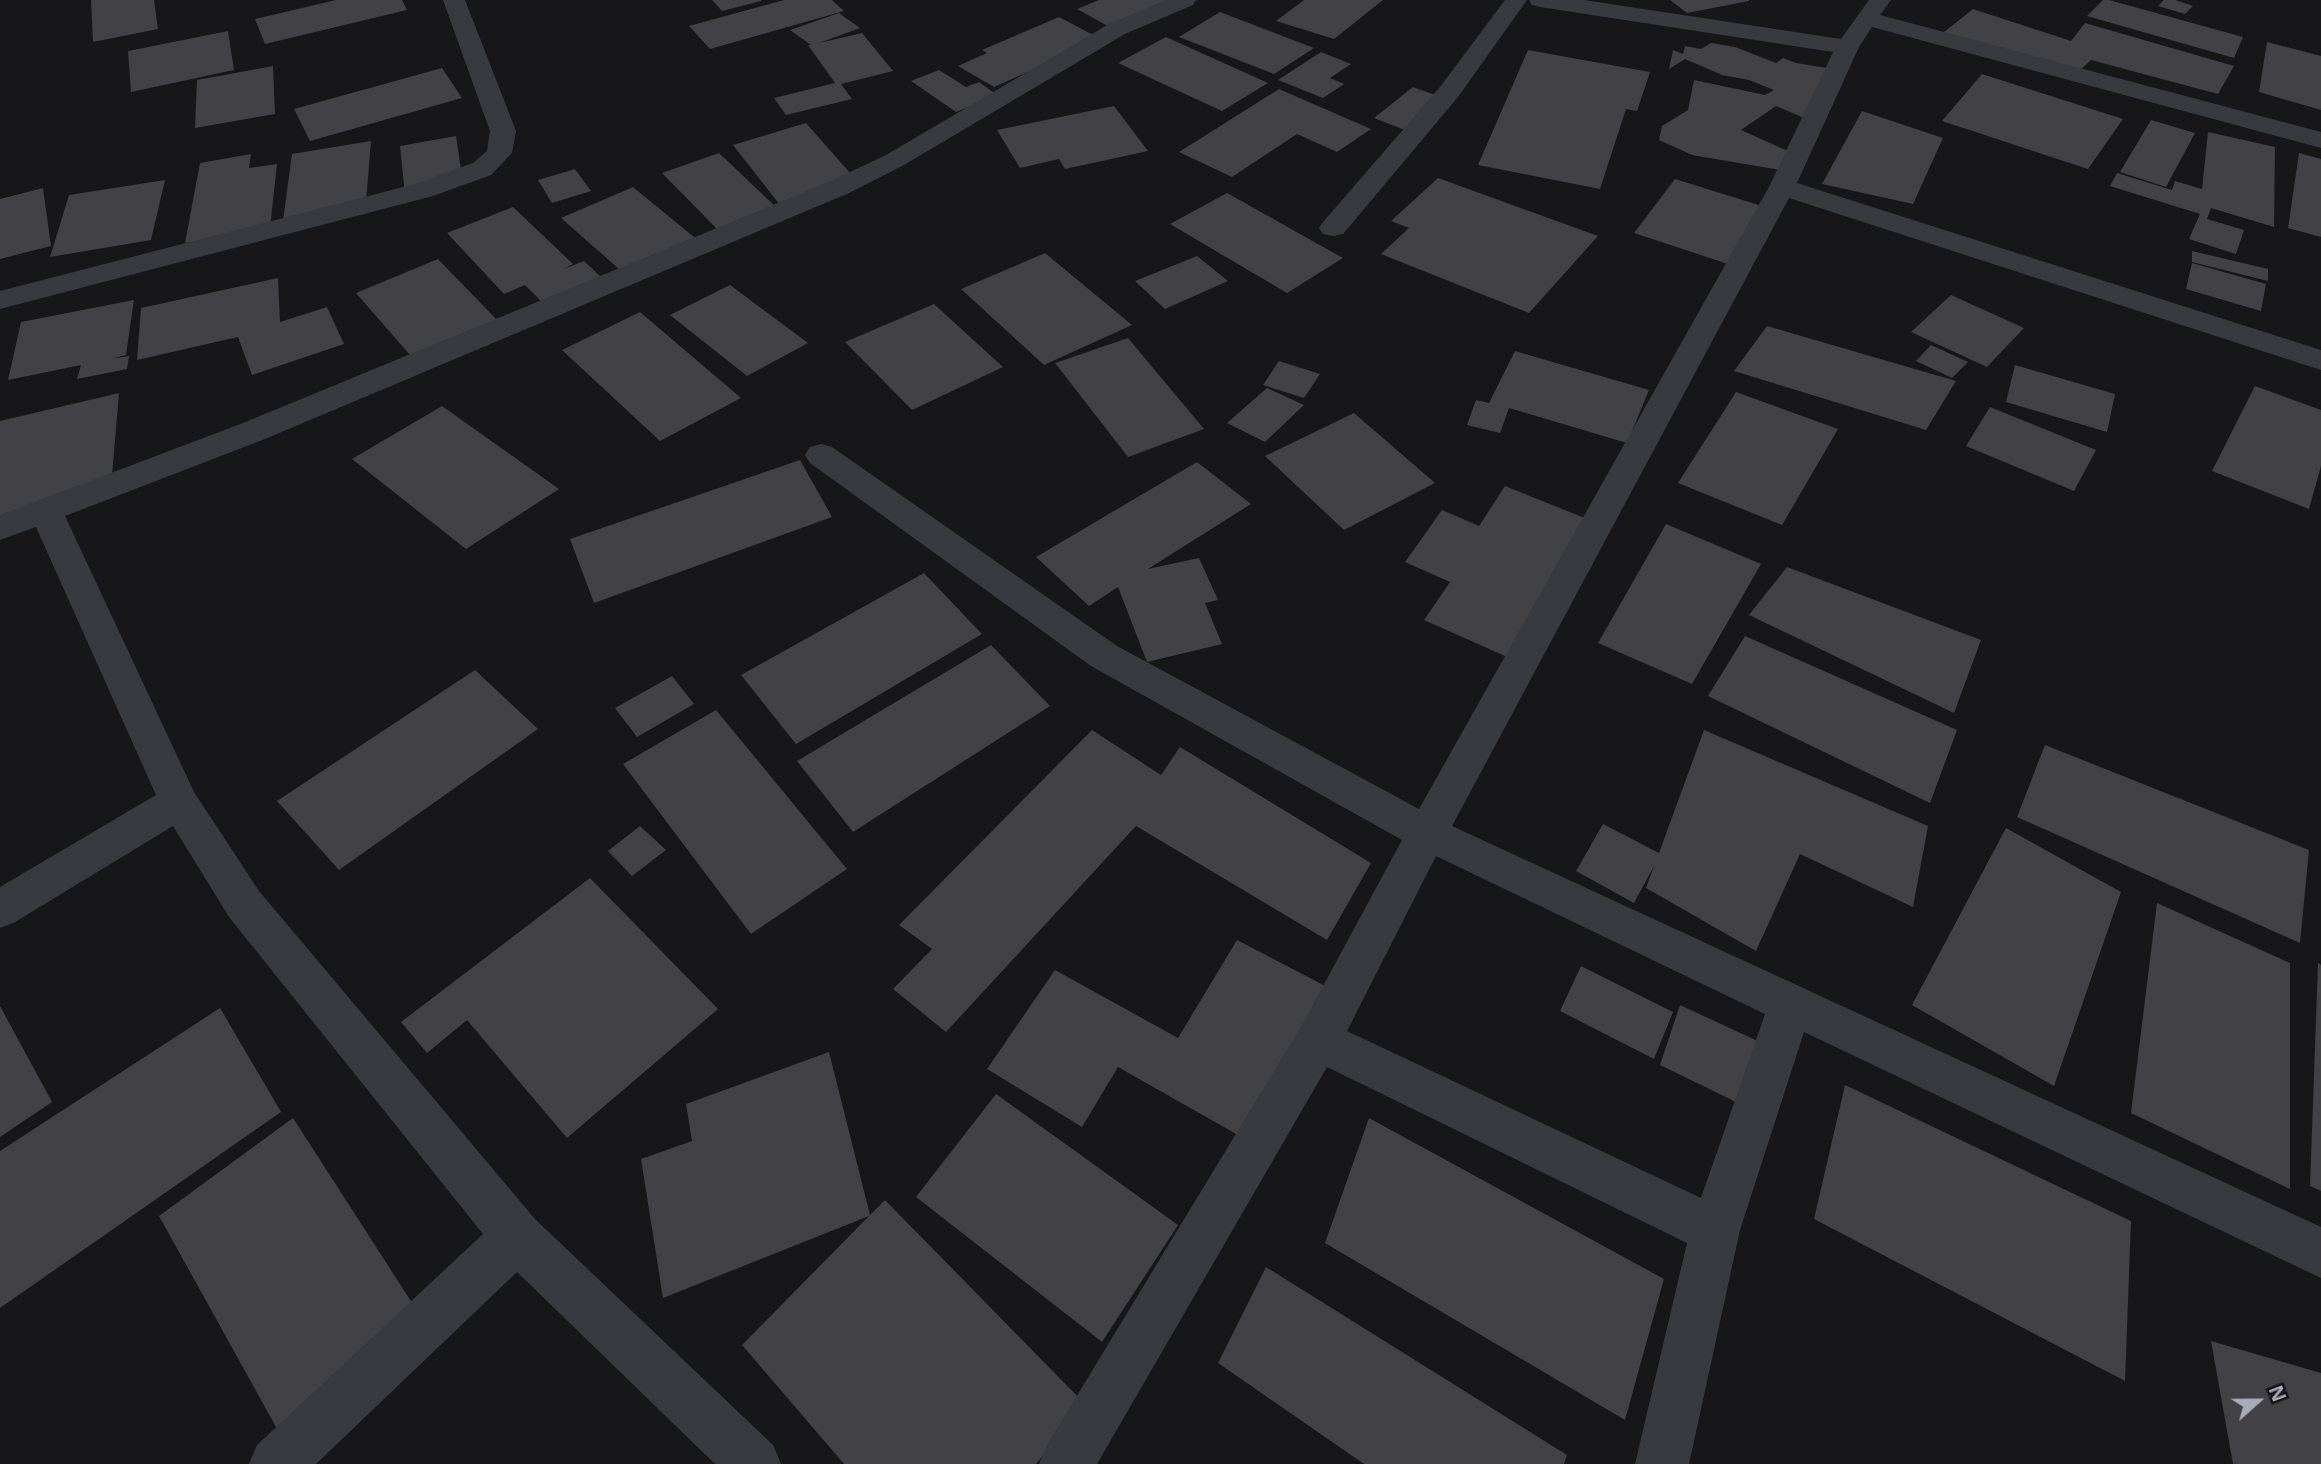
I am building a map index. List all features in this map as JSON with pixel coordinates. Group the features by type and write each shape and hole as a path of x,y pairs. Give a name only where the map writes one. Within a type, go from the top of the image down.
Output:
{"street":[{"path":"0,300 424,190 482,169 499,153 503,131 454,0"},
{"path":"0,528 254,431 840,187 895,160 1117,29 1185,0"},
{"path":"1333,228 1449,92 1516,0"},
{"path":"1540,0 1865,22 2321,141"},
{"path":"1066,1464 1318,1040 1427,833 1782,187 1865,22"},
{"path":"1782,187 2321,360"},
{"path":"821,455 1104,656 1427,833 2321,1253"},
{"path":"46,511 179,802 244,904 517,1237 754,1464"},
{"path":"0,909 179,802"},
{"path":"1662,1464 1715,1230 1790,1005"},
{"path":"1318,1040 1715,1230"},
{"path":"276,1464 517,1237"}],"building":[{"path":"91,0 154,0 158,29 93,42"},
{"path":"336,0 402,0 407,10 265,44 255,19"},
{"path":"712,0 761,0 761,1 722,11"},
{"path":"784,0 832,0 844,11 710,49 689,26"},
{"path":"1099,0 1177,0 1115,30 1077,9"},
{"path":"1304,0 1383,0 1334,39 1276,21"},
{"path":"1670,0 1749,0 1749,1 1687,13"},
{"path":"2103,0 2243,37 2234,58 2087,16"},
{"path":"2164,0 2175,0 2193,6 2185,14 2158,6"},
{"path":"1973,9 2071,41 2085,23 2234,66 2218,94 2091,60 2073,77 1943,33"},
{"path":"1220,12 1314,48 1274,74 1179,37"},
{"path":"839,13 860,28 819,43 862,33 893,71 841,84 852,99 786,115 774,98 835,83 808,45 811,45 790,30"},
{"path":"1059,17 1101,39 994,87 958,66 987,53 982,50"},
{"path":"228,31 234,70 131,92 128,51"},
{"path":"1166,37 1268,83 1222,111 1118,63"},
{"path":"2267,42 2321,56 2321,110 2259,92"},
{"path":"1711,43 1735,47 1776,63 1783,58 1833,69 1809,120 1776,106 1741,130 1799,156 1798,173 1692,155 1659,140 1662,126 1688,110 1694,80 1765,95 1774,90 1749,80 1722,75 1685,59 1669,69 1673,50 1683,54 1685,46 1701,49"},
{"path":"1528,50 1650,72 1637,111 1626,109 1600,189 1478,165"},
{"path":"1321,52 1351,64 1330,78 1344,84 1323,98 1278,80"},
{"path":"273,66 275,114 195,128 197,80"},
{"path":"442,68 462,98 310,141 294,109"},
{"path":"939,70 966,87 979,82 997,95 956,112 911,81"},
{"path":"1982,74 2123,119 2088,169 1942,121"},
{"path":"1413,87 1449,100 1410,132 1374,118"},
{"path":"1279,89 1371,129 1337,152 1297,134 1232,177 1179,152"},
{"path":"1114,106 1148,151 1065,169 1059,159 1020,168 997,130"},
{"path":"1862,111 1943,138 1913,204 1822,184"},
{"path":"2151,120 2195,133 2166,187 2120,172"},
{"path":"806,123 857,181 780,205 733,145"},
{"path":"2208,132 2275,147 2274,227 2211,208 2207,219 2244,230 2236,254 2189,239 2200,214 2110,186 2117,173 2172,190 2175,181 2202,189"},
{"path":"456,136 463,184 405,195 400,146"},
{"path":"371,141 365,214 282,228 292,154"},
{"path":"719,153 777,208 718,230 662,173"},
{"path":"2299,153 2321,159 2321,237 2288,228"},
{"path":"251,154 249,168 277,164 270,228 185,243 200,163"},
{"path":"575,169 591,191 552,203 538,180"},
{"path":"1438,178 1598,236 1529,313 1381,254 1409,228 1391,221"},
{"path":"1675,179 1765,207 1728,264 1634,233"},
{"path":"165,180 151,240 50,257 69,195"},
{"path":"633,187 700,242 627,276 561,218"},
{"path":"43,188 51,246 0,259 0,199"},
{"path":"1227,193 1343,258 1287,293 1170,224"},
{"path":"513,207 573,264 564,269 584,261 602,278 543,303 525,285 504,294 447,233"},
{"path":"2192,251 2268,269 2268,281 2192,262"},
{"path":"1045,253 1132,325 1044,365 961,289"},
{"path":"1197,256 1228,281 1165,309 1135,281"},
{"path":"438,259 502,325 417,363 356,293"},
{"path":"2192,263 2266,284 2261,311 2186,289"},
{"path":"278,278 280,322 327,307 344,344 252,375 238,337 137,360 141,308"},
{"path":"730,285 808,343 747,376 670,315"},
{"path":"1951,295 2024,328 1987,367 1911,332"},
{"path":"134,300 126,355 111,359 129,356 127,369 77,379 81,365 8,380 21,322"},
{"path":"934,304 1003,367 912,410 845,342"},
{"path":"640,312 741,398 660,441 562,350"},
{"path":"1767,326 1956,381 1926,430 1734,371"},
{"path":"1128,338 1204,429 1128,457 1055,363"},
{"path":"1931,345 1968,362 1952,378 1916,361"},
{"path":"1515,351 1649,390 1627,443 1509,408 1500,433 1467,425 1476,400 1489,403"},
{"path":"1279,361 1320,374 1304,398 1263,385"},
{"path":"2015,365 2115,394 2107,432 2006,402"},
{"path":"2255,386 2321,410 2321,466 2309,509 2212,471"},
{"path":"1267,388 1304,405 1265,442 1227,423"},
{"path":"1736,392 1838,429 1782,525 1678,483"},
{"path":"119,393 110,499 0,527 0,421"},
{"path":"442,406 559,489 466,549 352,459"},
{"path":"1990,407 2096,450 2074,491 1966,446"},
{"path":"1354,413 1435,483 1344,530 1265,456"},
{"path":"800,460 832,517 594,603 570,539"},
{"path":"1197,462 1251,504 1148,569 1199,558 1218,600 1205,603 1222,644 1147,662 1118,587 1089,606 1036,557"},
{"path":"1505,486 1597,523 1514,660 1424,620 1450,582 1405,562 1442,510 1479,526"},
{"path":"1666,524 1761,564 1692,684 1598,643"},
{"path":"1787,567 1981,640 1954,713 1749,615"},
{"path":"924,573 982,634 796,744 741,675"},
{"path":"1745,636 1957,730 1930,803 1708,696"},
{"path":"991,645 1050,706 853,832 797,761"},
{"path":"475,670 538,729 339,870 277,801"},
{"path":"672,676 694,704 637,737 615,708"},
{"path":"716,710 847,869 751,934 623,764"},
{"path":"1092,730 1161,775 1180,747 1371,863 1327,940 1136,826 946,1032 893,989 932,949 899,925"},
{"path":"1704,730 1928,826 1913,907 1800,854 1756,951 1646,888 1654,866 1634,903 1576,871 1603,824 1659,853"},
{"path":"2045,745 2309,850 2300,943 2017,817"},
{"path":"640,826 666,850 632,876 608,851"},
{"path":"2006,828 2121,892 2054,1086 1912,1005"},
{"path":"590,878 718,1009 567,1138 467,1020 427,1053 401,1022"},
{"path":"2157,903 2290,963 2290,1189 2131,1113"},
{"path":"1237,940 1333,990 1252,1143 1118,1067 1082,1127 987,1069 1055,970 1178,1038"},
{"path":"2318,963 2321,965 2321,1191 2310,1186"},
{"path":"1581,966 1673,1012 1654,1059 1560,1011"},
{"path":"1680,1005 1792,1057 1775,1121 1660,1065"},
{"path":"0,1006 52,1102 0,1137"},
{"path":"220,1008 281,1112 0,1308 0,1151"},
{"path":"829,1052 870,1215 885,1200 1085,1404 1036,1464 844,1464 742,1345 869,1216 663,1298 641,1159 692,1141 686,1104"},
{"path":"1845,1085 2131,1221 2125,1381 1814,1219"},
{"path":"996,1094 1178,1225 1102,1342 916,1197"},
{"path":"293,1118 427,1326 286,1445 159,1216"},
{"path":"1369,1118 1664,1279 1625,1420 1325,1243"},
{"path":"1266,1267 1567,1455 1564,1464 1364,1464 1218,1363"},
{"path":"2211,1341 2321,1373 2321,1464 2233,1464"}]}
